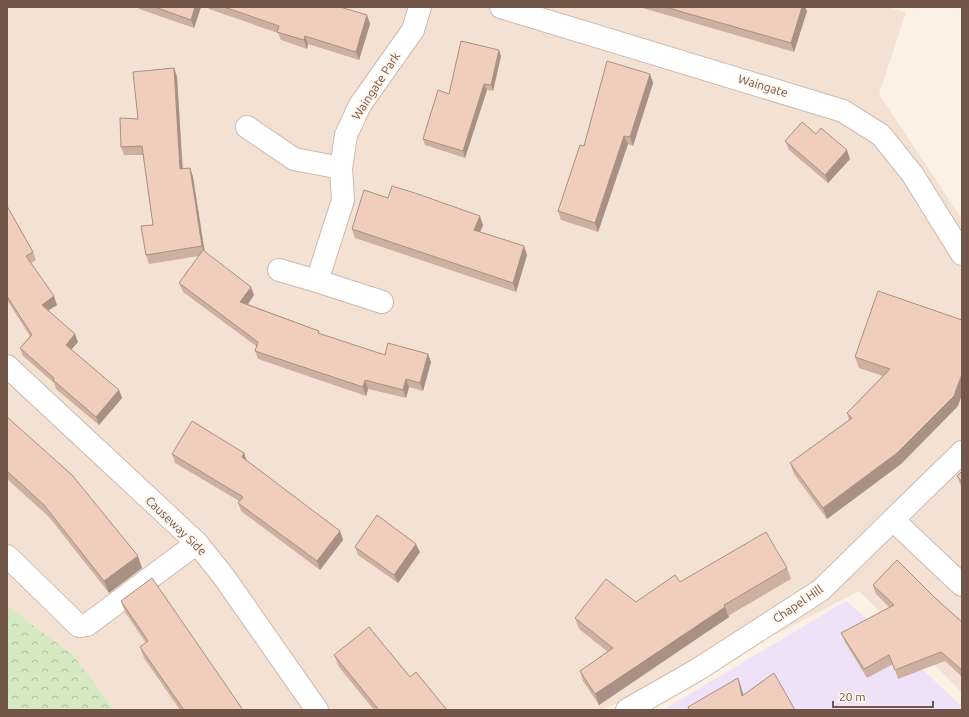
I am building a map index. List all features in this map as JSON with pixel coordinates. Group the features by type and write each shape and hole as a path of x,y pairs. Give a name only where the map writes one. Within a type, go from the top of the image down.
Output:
{"street":[{"name":"Waingate Park","path":"317,281 343,200 342,168 346,135 360,105 413,30 420,7"},
{"name":"Waingate","path":"505,8 843,111 881,134 913,175 962,254"},
{"path":"247,127 294,159 342,168"},
{"path":"279,270 382,302"},
{"name":"Causeway Side","path":"7,366 197,543 224,577 317,710"},
{"name":"Chapel Hill","path":"627,710 697,670 821,590 962,452"},
{"path":"893,520 962,585"},
{"path":"7,556 79,626 87,625 197,543"}],"shaded area":[{"path":"7,7 888,7 906,12 879,94 962,219 962,692 859,591 718,664 600,710 115,710 72,654 7,606"},
{"path":"846,601 904,652 962,707 962,710 663,710"}],"green space":[{"path":"7,606 72,654 115,710 7,710"}],"building":[{"path":"155,7 195,7 191,20"},
{"path":"224,7 340,7 367,15 356,52 305,36 304,40 277,32 279,26"},
{"path":"665,7 802,7 791,43"},
{"path":"461,41 499,50 491,85 484,84 463,151 423,139 438,90 449,94"},
{"path":"607,61 650,74 630,137 624,136 595,223 558,211 580,145 584,146"},
{"path":"174,68 180,169 190,168 202,246 146,255 141,226 153,225 142,146 121,147 120,118 138,119 133,72"},
{"path":"802,122 816,134 821,128 847,150 825,175 785,141"},
{"path":"392,186 480,216 474,230 524,246 513,283 352,229 364,190 388,198"},
{"path":"7,206 33,252 26,256 54,296 42,305 75,334 66,345 119,390 96,417 53,380 54,378 20,348 32,335 7,296"},
{"path":"203,250 251,287 240,302 319,331 318,333 385,355 388,343 428,354 420,383 406,379 403,390 365,380 363,387 255,351 258,342 179,283"},
{"path":"878,291 962,320 962,374 954,396 897,453 823,508 790,463 852,418 847,413 890,369 855,357"},
{"path":"7,417 72,475 138,556 104,581 44,505 7,471"},
{"path":"192,421 244,453 242,457 340,531 317,561 238,503 243,497 172,454"},
{"path":"962,471 962,482 957,476"},
{"path":"377,515 416,544 394,575 355,547"},
{"path":"766,532 787,568 724,605 725,607 595,694 580,671 613,648 575,618 606,579 636,602 675,575 680,582"},
{"path":"897,560 934,597 962,622 962,670 941,652 895,670 889,655 864,669 841,633 894,605 873,585"},
{"path":"152,578 243,710 184,710 140,647 148,641 121,601"},
{"path":"369,627 410,677 416,672 447,710 379,710 334,655"},
{"path":"774,673 795,710 689,710 688,707 738,678 742,696"}]}
